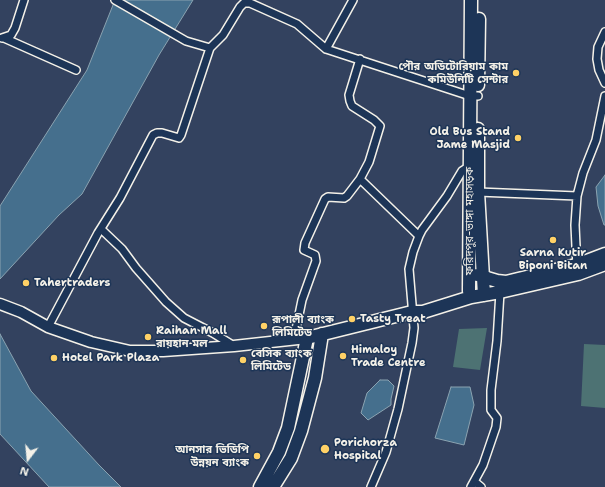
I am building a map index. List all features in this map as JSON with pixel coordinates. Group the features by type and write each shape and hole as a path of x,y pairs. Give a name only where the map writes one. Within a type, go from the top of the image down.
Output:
{"highway":[{"name":"ফরিদপুর-ভাঙ্গা মহাসড়ক","path":"471,0 478,192 474,215"},
{"name":"ফরিদপুর-ভাঙ্গা মহাসড়ক","path":"479,0 470,166 474,215 476,276 484,295"},
{"path":"260,487 279,452 288,428 307,338 412,312 423,312 471,297 500,292 577,269 605,254"},
{"path":"412,312 420,306 458,295 476,276 501,282 605,264"},
{"name":"ফরিদপুর-ভাঙ্গা মহাসড়ক","path":"471,297 469,291 476,276"},
{"path":"273,487 291,458 301,431 315,378 322,334"}],"main road":[{"path":"0,304 21,312 48,327 91,342 130,351 163,351 234,346 307,338"}],"street":[{"path":"2,38 11,35 15,28 24,0"},
{"path":"115,0 186,41 210,48"},
{"path":"326,49 353,0"},
{"path":"48,327 101,228 120,198 153,135 162,133 178,138 181,135 210,48 223,34 244,3 250,3 297,24 326,49 474,96"},
{"path":"605,32 598,47 597,59 599,70 605,83"},
{"path":"2,38 76,70"},
{"path":"294,339 302,300 316,261 315,255 304,250 305,243 325,199 328,197 344,198 360,179 369,162 380,126 374,120 352,106 350,101 350,95 360,60"},
{"path":"577,269 575,225 577,196 583,173 596,140 605,96"},
{"path":"371,487 386,452 400,402 412,343 414,328 410,269 413,252 422,230 447,196 462,171 470,166"},
{"path":"360,179 419,236"},
{"path":"478,192 577,196"},
{"path":"101,228 122,249 136,268 166,302 184,318 234,346"},
{"path":"481,487 473,485 488,451 497,418 491,410 490,390 497,341 500,292"}],"green space":[{"path":"487,328 480,370 453,367 459,329"},
{"path":"584,344 605,345 605,408 581,406"}],"water":[{"path":"115,0 193,0 159,55 82,194 59,215 0,279 0,206 87,70"},
{"path":"605,175 604,225 598,206 596,187"},
{"path":"0,334 31,391 121,487 49,487 0,434"},
{"path":"380,380 388,380 394,386 391,405 368,420 361,413 367,393"},
{"path":"451,387 470,387 474,405 464,445 435,438"}],"place":[{"name":"পৌর অডিটোরিয়াম কাম কমিউনিটি সেন্টার","path":"516,73"},
{"name":"Old Bus Stand Jame Masjid","path":"518,138"},
{"name":"Sarna Kutir Biponi Bitan","path":"553,240"},
{"name":"Tahertraders","path":"26,283"},
{"name":"Tasty Treat","path":"352,319"},
{"name":"রূপালী ব্যাংক লিমিটেড","path":"264,326"},
{"name":"Raihan Mall রায়হান মল","path":"148,337"},
{"name":"Himaloy Trade Centre","path":"343,356"},
{"name":"Hotel Park Plaza","path":"54,358"},
{"name":"বেসিক ব্যাংক লিমিটেড","path":"243,360"},
{"name":"Porichorza Hospital","path":"325,449"},
{"name":"আনসার ভিডিপি উন্নয়ন ব্যাংক","path":"257,456"}]}
